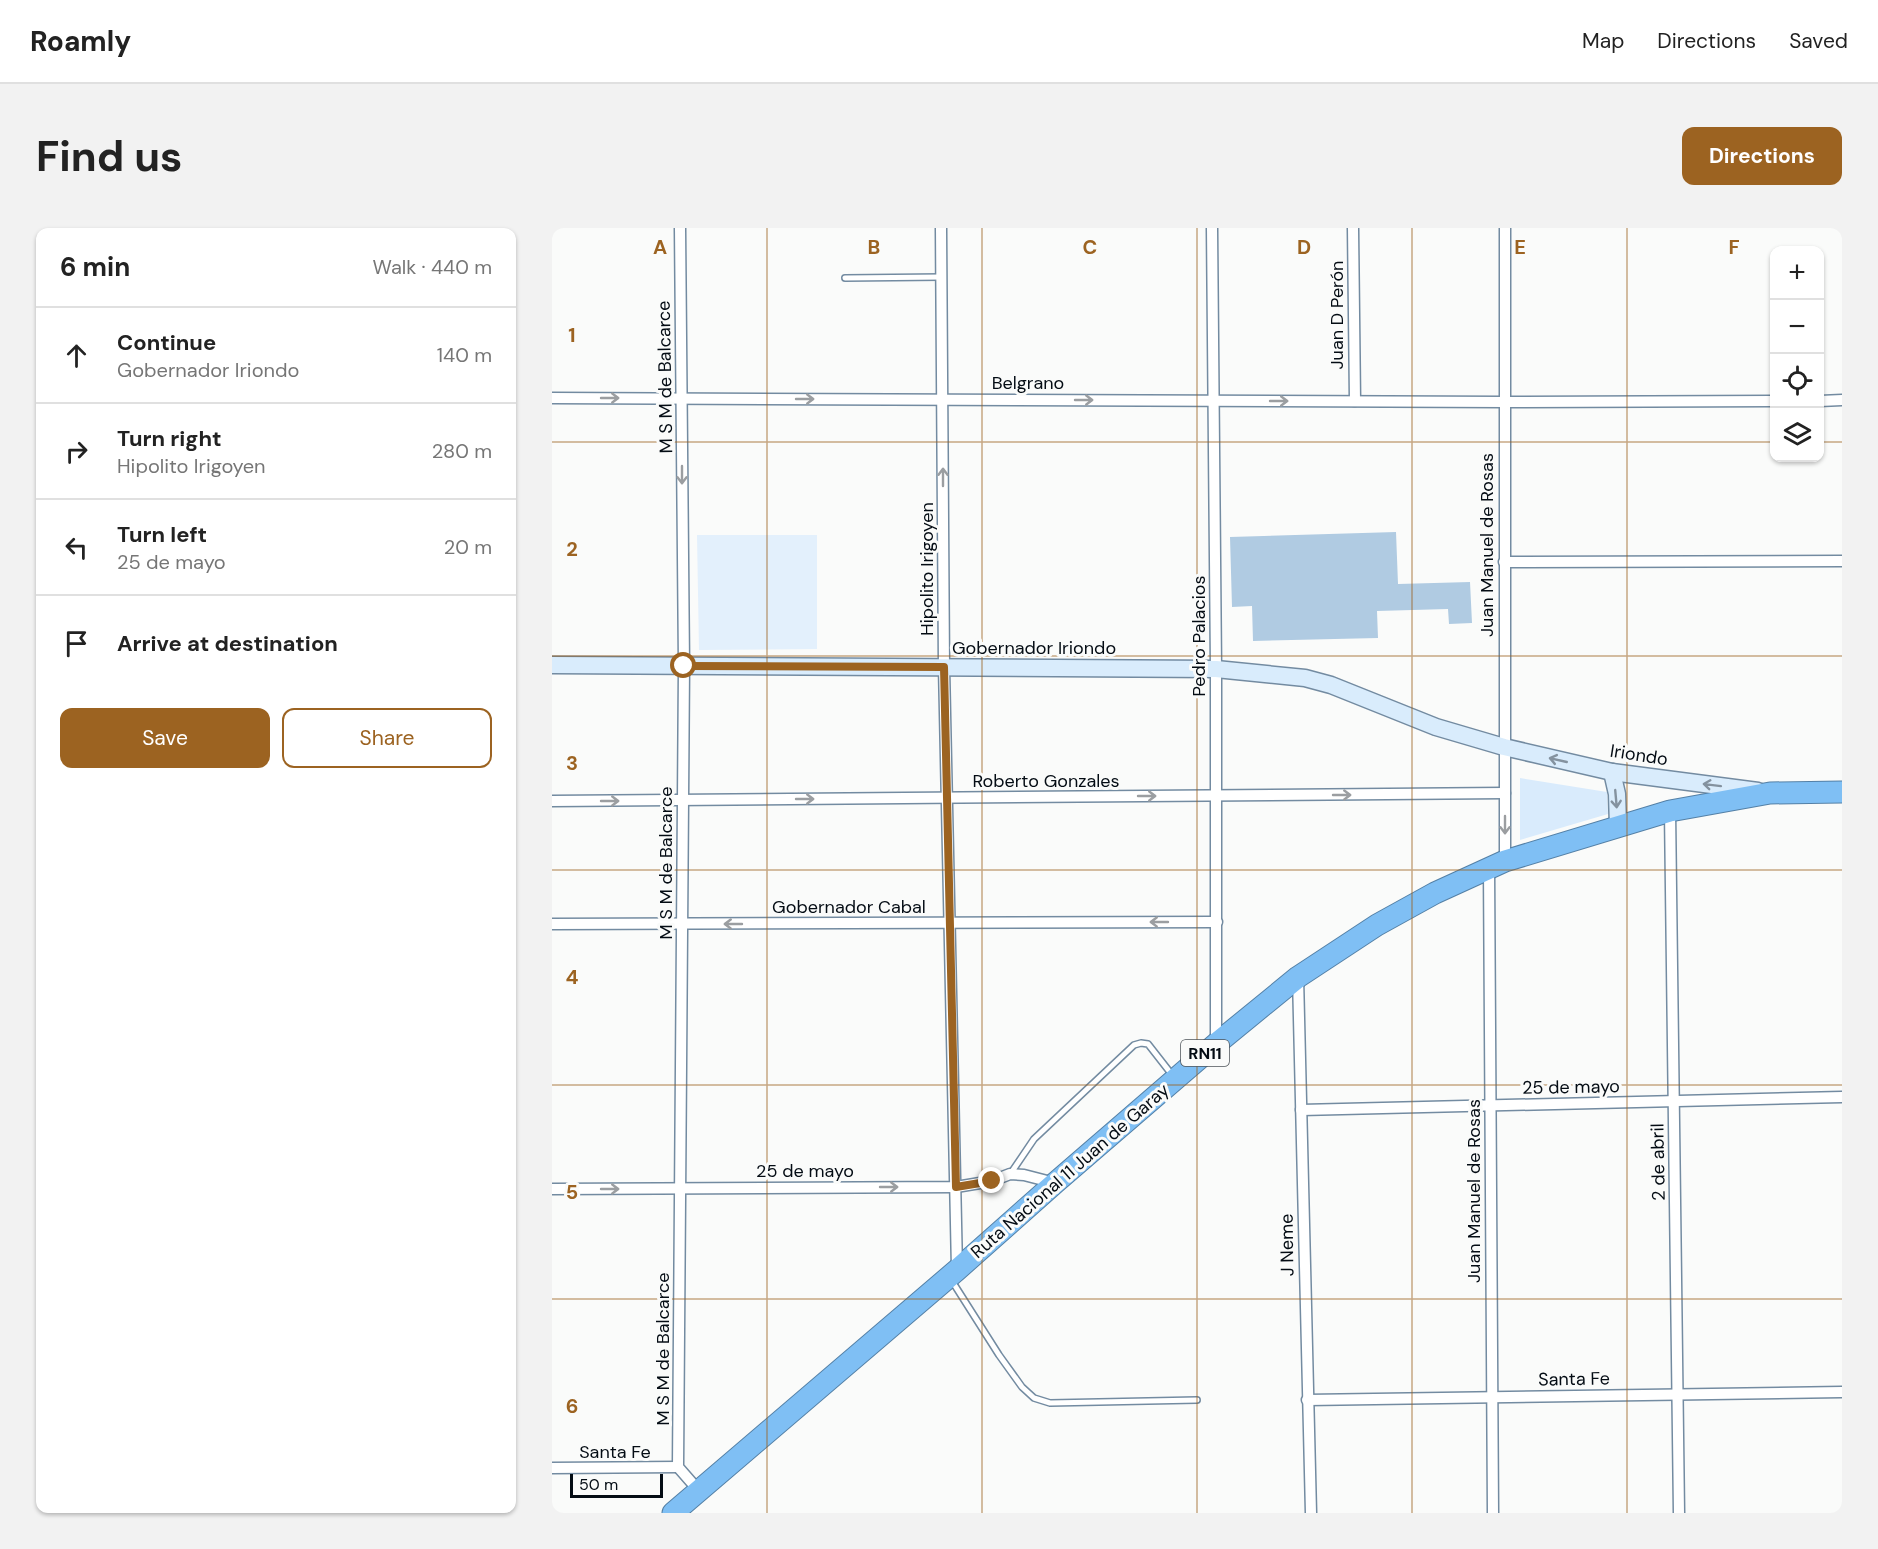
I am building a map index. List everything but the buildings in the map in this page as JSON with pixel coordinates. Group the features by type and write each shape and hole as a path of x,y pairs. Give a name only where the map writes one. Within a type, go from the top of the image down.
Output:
{"highway":[{"name":"Ruta Nacional 11 Juan de Garay","path":"673,1513 953,1274 1216,1044 1298,977 1377,925 1435,893 1497,865 1670,811 1770,793 1842,792"}],"main road":[{"name":"Gobernador Iriondo","path":"552,665 1216,669 1305,678 1331,685 1436,727 1504,747"},
{"name":"Iriondo","path":"1504,747 1612,772 1770,793"},
{"path":"1612,772 1617,794 1618,826"}],"street":[{"name":"M S M de Balcarce","path":"678,1467 684,666 680,228"},
{"name":"Hipolito Irigoyen","path":"941,228 944,667 956,1187 953,1274"},
{"name":"Pedro Palacios","path":"1212,228 1216,669 1216,1044"},
{"name":"Juan D Perón","path":"1353,228 1354,401"},
{"name":"Juan Manuel de Rosas","path":"1492,1513 1490,1106 1497,865 1505,793 1505,228"},
{"name":"Belgrano","path":"552,398 1770,401"},
{"path":"1824,400 1842,400"},
{"path":"1504,562 1842,561"},
{"name":"Roberto Gonzales","path":"552,801 1505,793"},
{"name":"2 de abril","path":"1670,811 1679,1513"},
{"name":"Gobernador Cabal","path":"552,924 1217,922"},
{"name":"J Neme","path":"1298,977 1311,1513"},
{"name":"25 de mayo","path":"1300,1110 1842,1097"},
{"name":"25 de mayo","path":"552,1189 956,1187 992,1181 1010,1174 1055,1183"},
{"name":"Santa Fe","path":"1307,1400 1842,1392"},
{"path":"678,1467 699,1491"},
{"name":"Santa Fe","path":"552,1468 678,1467"}],"lane":[{"path":"845,278 942,277"},
{"path":"1010,1174 1034,1139 1134,1045 1148,1044 1175,1079"},
{"path":"953,1274 999,1355 1022,1387 1034,1398 1050,1403 1197,1400"}],"shaded area":[{"path":"697,535 817,535 817,649 699,650"},
{"path":"1520,778 1607,792 1608,814 1520,840"}],"route":[{"path":"684,666 944,667 956,1187 992,1181"}]}
